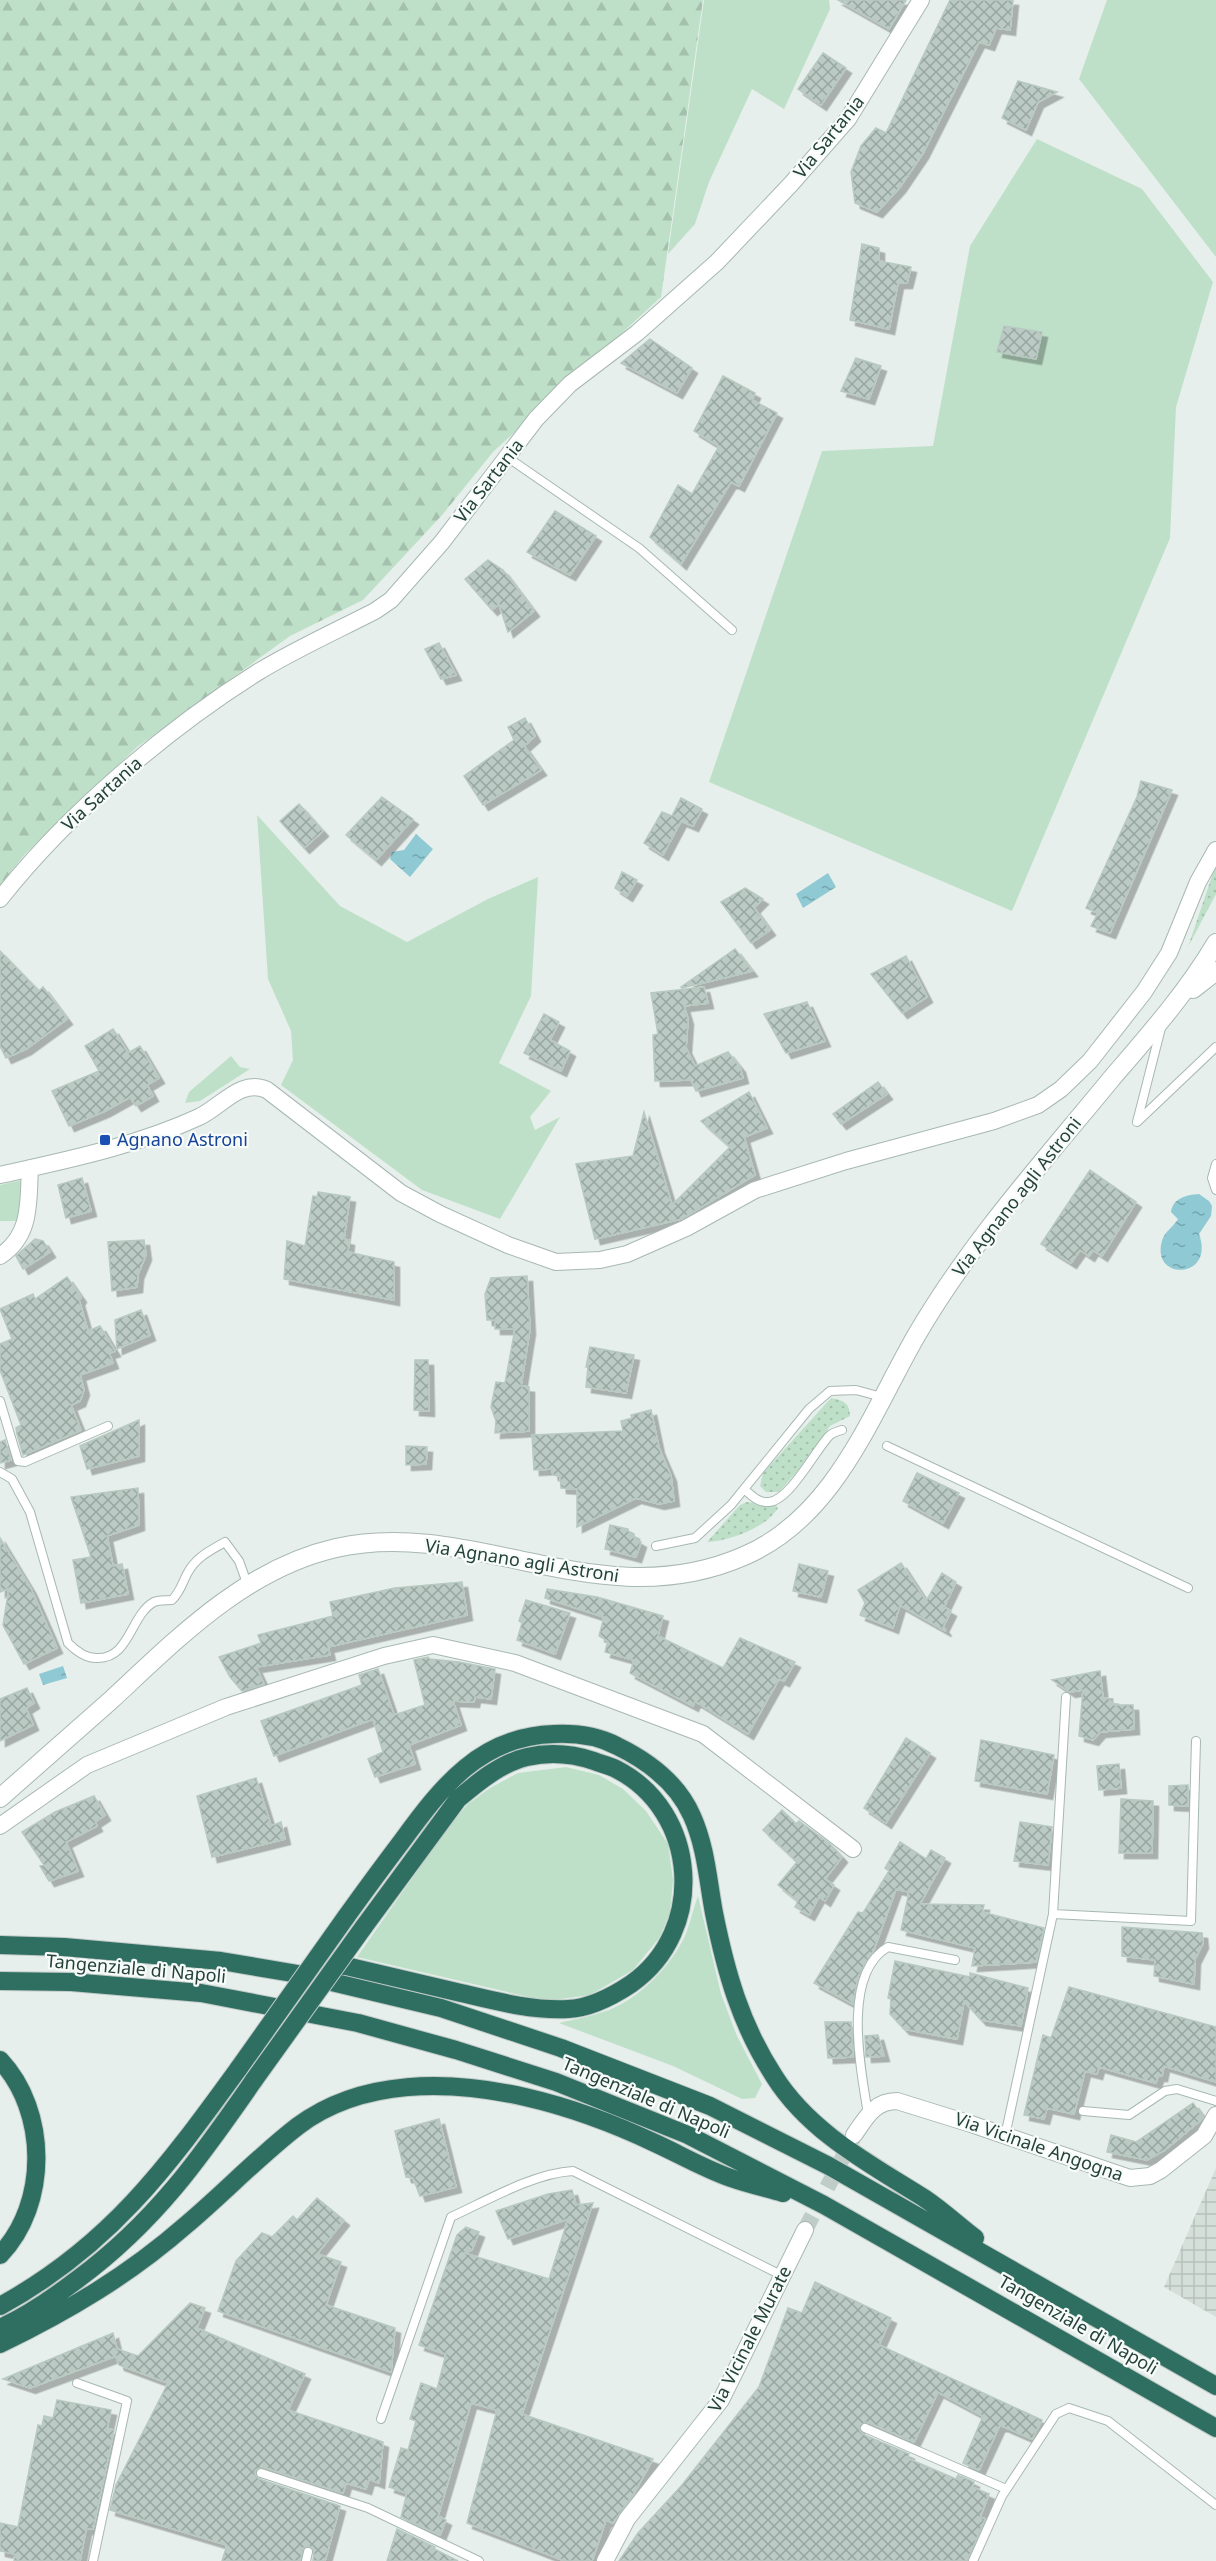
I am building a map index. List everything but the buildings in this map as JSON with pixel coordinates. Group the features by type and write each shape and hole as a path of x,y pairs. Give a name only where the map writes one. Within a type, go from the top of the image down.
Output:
{"highway":[{"path":"0,2306 37,2286 102,2235 128,2210 164,2169 239,2068 345,1917 443,1786 464,1766 496,1748 533,1735 569,1734 604,1739 641,1758 671,1784 692,1815 705,1854 726,1974 744,2022 774,2077 794,2103 819,2127 861,2159 926,2199 1031,2281"},
{"path":"0,2328 48,2302 105,2259 137,2230 176,2187 254,2080 363,1928 458,1799 485,1778 526,1757 555,1753 585,1758 616,1769 644,1790 663,1813 675,1833 684,1880 683,1903 674,1930 664,1948 640,1977 608,1997 589,2005 568,2009 523,2006 346,1966 221,1961"},
{"name":"Tangenziale di Napoli","path":"0,1945 64,1947 221,1961 365,1988 441,2008 561,2048 710,2106 829,2166 1216,2386"},
{"name":"Tangenziale di Napoli","path":"0,1980 71,1982 201,1993 358,2023 445,2047 555,2082 688,2135 824,2205 1216,2428"},
{"path":"0,2061 19,2088 35,2135 38,2158 31,2200 20,2224 0,2255"},
{"path":"0,2344 81,2303 135,2266 185,2226 300,2125 336,2104 379,2091 408,2087 447,2086 526,2097 653,2142 730,2178 824,2205"}],"street":[{"name":"Via Sartania","path":"0,899 24,869 72,820 192,716 260,671 375,611 391,600 442,542 536,419 570,384 637,333 717,262 791,184 848,119 921,0"},
{"name":"Via Agnano agli Astroni","path":"0,1175 142,1140 214,1110 245,1087 258,1085 401,1193 440,1214 508,1245 556,1262 600,1260 627,1254 686,1228 756,1190 846,1161 994,1121 1038,1105 1061,1089 1090,1061 1144,992 1168,953 1197,882 1216,850"},
{"path":"1170,1010 1216,943"},
{"path":"1170,1010 1216,970"},
{"name":"Via Agnano agli Astroni","path":"0,1797 198,1620 249,1586 300,1559 336,1548 381,1542 430,1545 553,1568 630,1578 661,1578 705,1569 745,1556 775,1538 826,1494 922,1327 967,1257 1004,1208 1170,1010"},
{"path":"0,1256 19,1240 24,1228 30,1168"},
{"path":"0,1826 87,1765 226,1707 384,1656 433,1646 515,1663 703,1734 853,1849"},
{"name":"Via Vicinale Angogna","path":"854,2135 877,2105 885,2101 897,2101 1119,2176 1136,2178 1150,2176 1184,2152 1204,2136 1216,2115"},
{"name":"Via Vicinale Murate","path":"605,2561 627,2519 721,2400 805,2230"}],"lane":[{"path":"507,457 639,548 732,630"},
{"path":"1170,1010 1137,1122 1216,1047"},
{"path":"1216,1164 1212,1178 1216,1190"},
{"path":"656,1546 695,1538 731,1505 809,1409 830,1391 856,1390 882,1397"},
{"path":"0,1401 18,1461 25,1462 108,1426"},
{"path":"744,1490 756,1500 769,1502 779,1497 808,1467 830,1436 842,1430"},
{"path":"887,1446 1188,1588"},
{"path":"0,1472 12,1479 30,1512 68,1643 82,1655 100,1659 114,1654 124,1645 147,1608 155,1601 172,1600 180,1592 188,1572 200,1556 225,1542 239,1561 249,1586"},
{"path":"1005,2136 1053,1914 1066,1697"},
{"path":"1053,1914 1191,1921 1196,1741"},
{"path":"868,2116 862,2071 858,2006 862,1986 873,1960 879,1952 888,1947 956,1960"},
{"path":"1083,2111 1129,2115 1165,2091 1177,2089 1216,2101"},
{"path":"381,2419 450,2217 561,2171 573,2171 783,2276"},
{"path":"77,2383 127,2401 93,2561"},
{"path":"973,2561 1006,2489 1056,2414 1069,2408 1108,2421 1216,2505"},
{"path":"865,2428 1006,2489"},
{"path":"261,2473 368,2508 478,2561"}],"shaded area":[{"path":"1216,2168 1216,2317 1164,2287"}],"green space":[{"path":"0,0 703,0 661,297 493,452 443,514 363,600 290,636 137,747 25,854 0,885"},
{"path":"704,0 829,0 830,9 784,109 752,89 709,182 695,224 668,254"},
{"path":"1107,0 1216,0 1216,257 1079,79"},
{"path":"1037,139 1142,189 1213,282 1176,407 1170,538 1012,911 709,782 822,451 933,446 970,246"},
{"path":"257,815 340,906 407,942 488,899 538,877 531,996 499,1063 551,1091 530,1117 535,1130 560,1117 500,1219 422,1190 281,1085 293,1060 291,1031 268,979"},
{"path":"1216,867 1216,894 1188,947 1213,873"},
{"path":"231,1056 240,1067 250,1069 200,1101 185,1103 189,1092"},
{"path":"22,1180 18,1221 0,1221 0,1185"},
{"path":"831,1398 845,1403 849,1408 850,1416 830,1426 811,1456 779,1492 766,1492 760,1486 763,1473"},
{"path":"747,1502 776,1505 778,1508 765,1522 746,1532 726,1539 707,1542 740,1505"},
{"path":"566,1767 599,1775 623,1789 646,1811 668,1844 673,1880 670,1912 660,1937 633,1970 590,1995 546,2001 357,1957 446,1830 468,1804 490,1788 518,1773"},
{"path":"698,1896 721,1994 737,2036 762,2084 755,2098 742,2099 673,2066 559,2023 609,2010 632,1997 653,1980 679,1948"}],"water":[{"path":"416,834 433,849 410,877 390,859 392,852 404,850"},
{"path":"828,873 836,887 803,908 796,894"},
{"path":"1199,1194 1212,1206 1211,1216 1199,1234 1202,1249 1198,1260 1191,1267 1181,1270 1172,1268 1164,1262 1161,1252 1163,1238 1178,1219 1171,1212 1172,1207 1181,1198"},
{"path":"63,1666 67,1678 43,1685 39,1674"}],"tunnel":[{"path":"805,2230 853,2138"}],"place":[{"name":"Agnano Astroni","path":"105,1140"}]}
